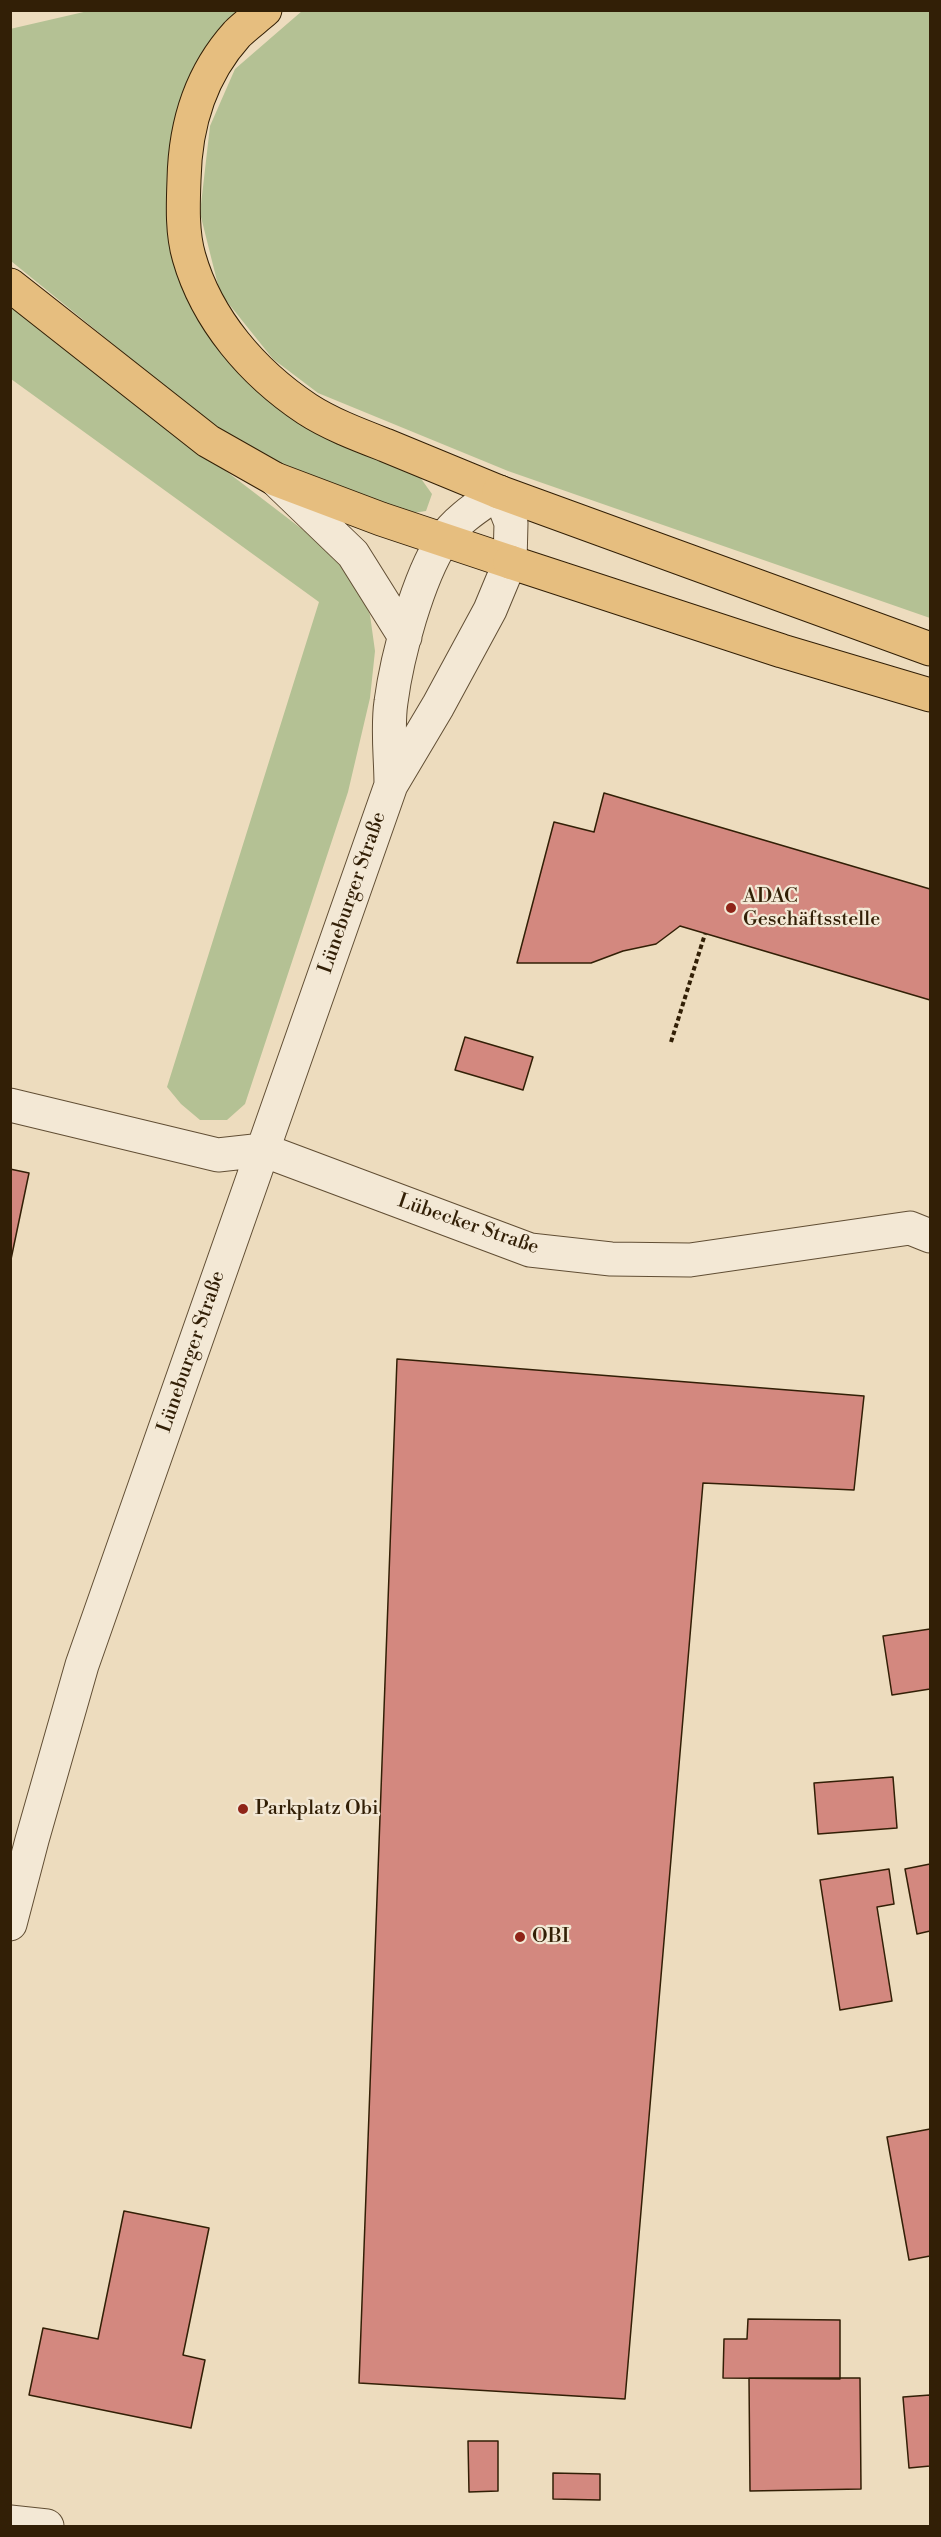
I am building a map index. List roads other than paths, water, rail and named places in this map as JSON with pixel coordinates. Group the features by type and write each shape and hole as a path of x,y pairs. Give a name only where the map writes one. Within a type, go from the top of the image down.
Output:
{"main road":[{"path":"265,10 237,34 210,72 190,119 184,167 183,212 189,256 206,301 233,343 271,381 308,409 354,433 499,492 930,649"},
{"path":"10,285 208,441 275,479 443,540 782,651 930,695"}],"street":[{"path":"275,479 352,554 405,637"},
{"name":"Lüneburger Straße","path":"10,1924 82,1665 391,785 438,706 490,610 510,562 511,523 499,492 465,515 443,540 422,585 405,637 391,703 391,785"},
{"path":"10,1105 218,1155 262,1150"},
{"name":"Lübecker Straße","path":"262,1150 530,1250 611,1259 690,1260 910,1228 930,1236"},
{"path":"10,2522 47,2526"}],"place":[{"name":"ADAC Geschäftsstelle","path":"731,908"},
{"name":"Parkplatz Obi","path":"243,1809"},
{"name":"OBI","path":"520,1937"}]}
